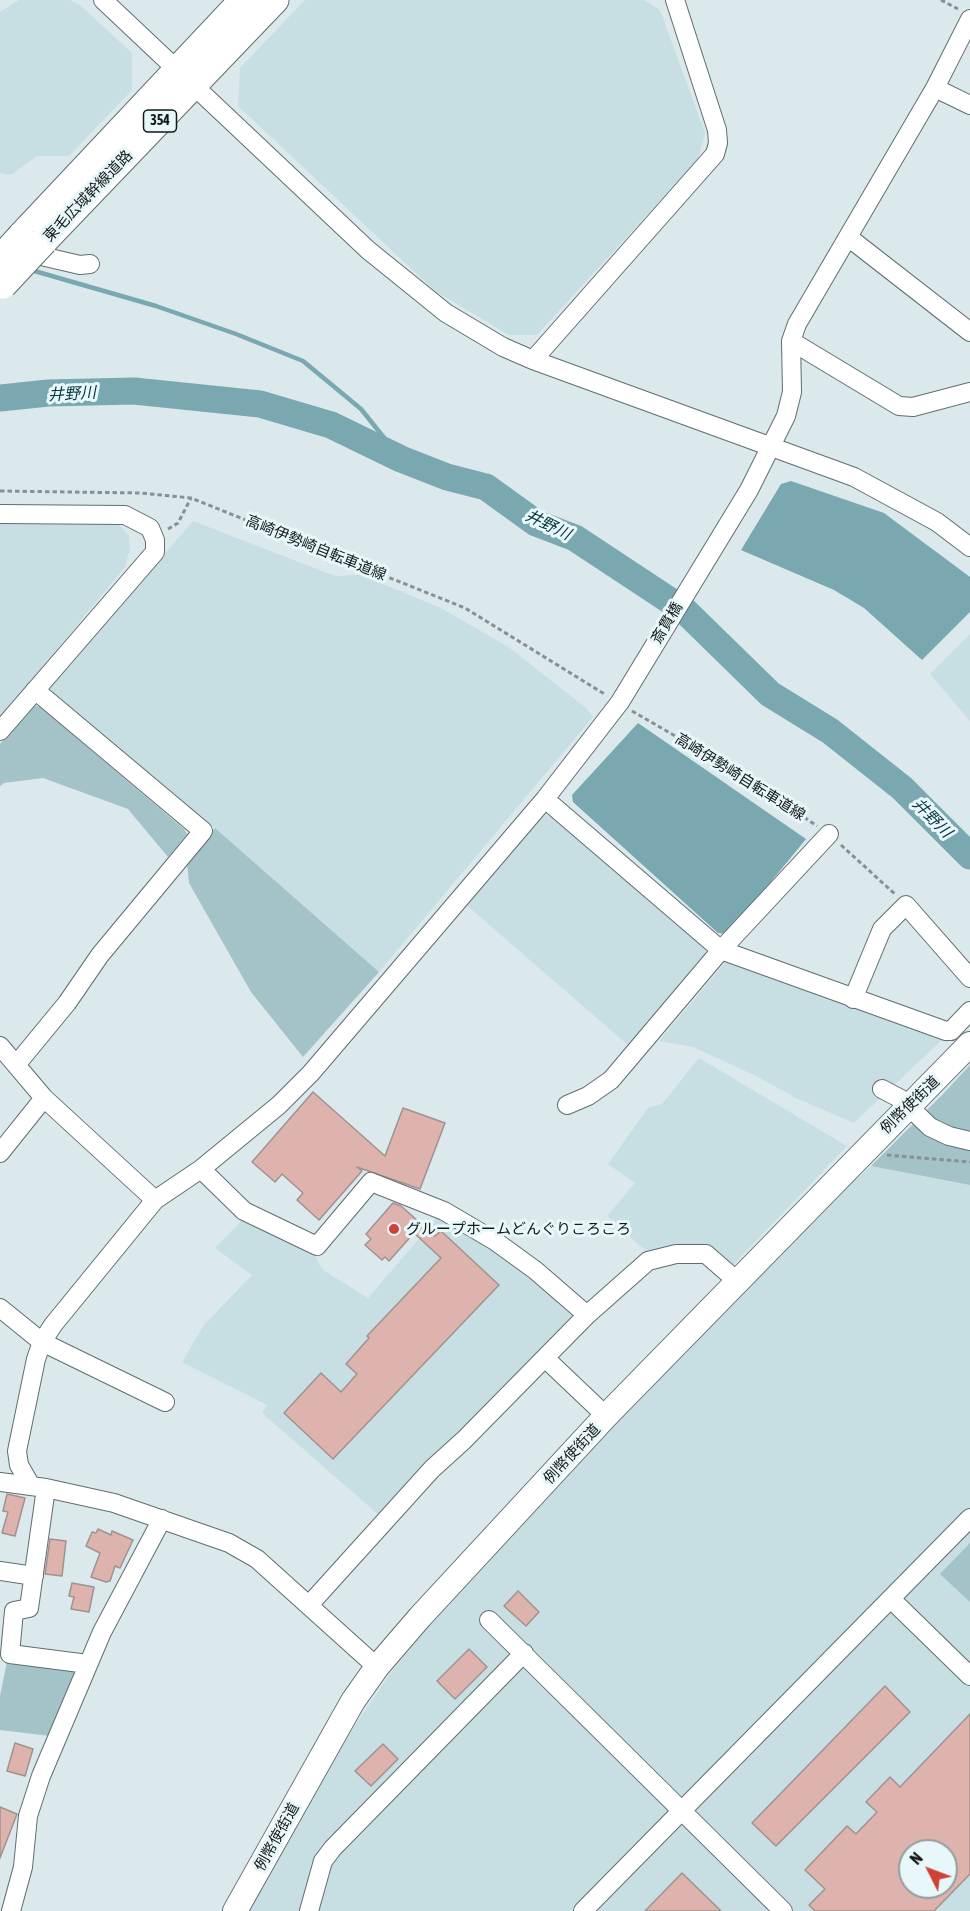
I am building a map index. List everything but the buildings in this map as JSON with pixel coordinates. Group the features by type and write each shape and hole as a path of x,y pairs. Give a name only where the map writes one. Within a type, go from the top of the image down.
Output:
{"highway":[{"name":"東毛広域幹線道路","path":"186,78 243,0"},
{"name":"東毛広域幹線道路","path":"1,277 22,241 186,78 276,0"}],"main road":[{"name":"例幣使街道","path":"235,1911 353,1701 377,1667 420,1617 606,1416 970,1044"}],"street":[{"path":"103,0 368,250 446,313 503,347 533,360 854,477 937,522 970,547"},
{"path":"533,360 715,154 718,143 717,130 675,0"},
{"path":"965,14 935,88 797,324 791,341 899,406 913,407 970,392"},
{"path":"935,88 970,105"},
{"path":"848,237 970,332"},
{"path":"22,241 80,265 90,264"},
{"name":"斎貫橋","path":"42,1342 68,1305 155,1200 201,1169 279,1105 311,1073 545,799 611,716 749,490 786,416 792,392 791,341"},
{"path":"0,514 125,515 150,528 155,540 155,552 0,730"},
{"path":"16,1065 67,1003 100,955 203,831 35,690"},
{"path":"545,799 721,950 946,1031 951,1031 970,1011"},
{"path":"567,1105 588,1096 611,1080 825,832"},
{"path":"853,999 882,929 906,905 970,978"},
{"path":"0,1046 44,1098 155,1200"},
{"path":"882,1089 909,1106 930,1127 970,1142"},
{"path":"0,1153 44,1098"},
{"path":"201,1169 244,1211 316,1246 371,1182 444,1211 495,1241 535,1270 587,1315"},
{"path":"309,1605 432,1469 464,1440 587,1315 648,1262 676,1254 706,1254 737,1281"},
{"path":"0,1308 42,1342 165,1402"},
{"path":"42,1342 17,1451 19,1465 39,1487 34,1576 29,1608 7,1609 5,1647 10,1654 88,1664"},
{"path":"545,1358 606,1416"},
{"path":"0,1482 39,1487 114,1503 229,1543 257,1559 377,1667"},
{"path":"583,1911 970,1518"},
{"path":"11,1911 23,1867 28,1816 41,1776 88,1664 127,1582 162,1519"},
{"path":"0,1571 34,1576"},
{"path":"891,1599 970,1676"},
{"path":"489,1620 783,1911"},
{"path":"309,1911 324,1861 333,1848 524,1653"}],"path":[{"path":"941,0 965,14"},
{"name":"高崎伊勢崎自転車道線","path":"0,490 141,493 191,498 465,608 607,695"},
{"path":"178,523 191,498"},
{"name":"高崎伊勢崎自転車道線","path":"627,708 736,771 825,832 906,905"},
{"path":"861,1154 970,1162"}],"shaded area":[{"path":"19,0 70,0 80,5 132,53 132,90 69,156 37,156 11,175 0,173 0,12"},
{"path":"305,0 644,0 660,10 705,133 698,159 537,335 509,335 435,291 238,106 240,68"},
{"path":"791,481 884,513 970,577 970,612 922,660 864,608 834,590 741,550 781,484"},
{"path":"0,519 118,523 129,536 130,549 125,567 0,718"},
{"path":"193,521 335,576 361,575 441,608 510,648 586,708 593,717 379,972 215,828 52,697 50,686"},
{"path":"970,634 970,721 930,674"},
{"path":"34,705 40,707 184,829 187,834 168,857 128,809 43,778 4,783 0,786 0,744"},
{"path":"638,723 806,839 728,934 718,933 573,802 572,795"},
{"path":"552,815 705,947 706,960 629,1046 464,903 537,816"},
{"path":"215,828 379,972 303,1057 251,992 189,883 187,862"},
{"path":"729,958 944,1038 854,1123 798,1099 756,1076 693,1047 659,1041"},
{"path":"699,1058 847,1146 730,1268 706,1248 649,1254 607,1216 635,1183 608,1164 648,1108 662,1104"},
{"path":"970,1065 970,1185 871,1166 943,1094"},
{"path":"871,1166 970,1185 970,1911 248,1911 342,1745 389,1675 475,1571 833,1194"},
{"path":"442,1212 467,1225 577,1317 380,1516 262,1413 267,1405 182,1362 204,1325 252,1275 215,1248 245,1217 312,1251 323,1270 368,1298"},
{"path":"970,1543 970,1602 940,1574"},
{"path":"7,1662 78,1671 50,1736 0,1730 0,1696"}],"waterway":[{"path":"31,270 156,306 236,334 303,361 361,409 401,459"},
{"name":"井野川","path":"0,398 48,393 134,391 260,404 331,425 401,459 447,477 486,487 536,523 575,538 684,610 770,694 830,731 902,788 970,856"}],"place":[{"name":"グループホームどんぐりころころ","path":"394,1229"}]}
